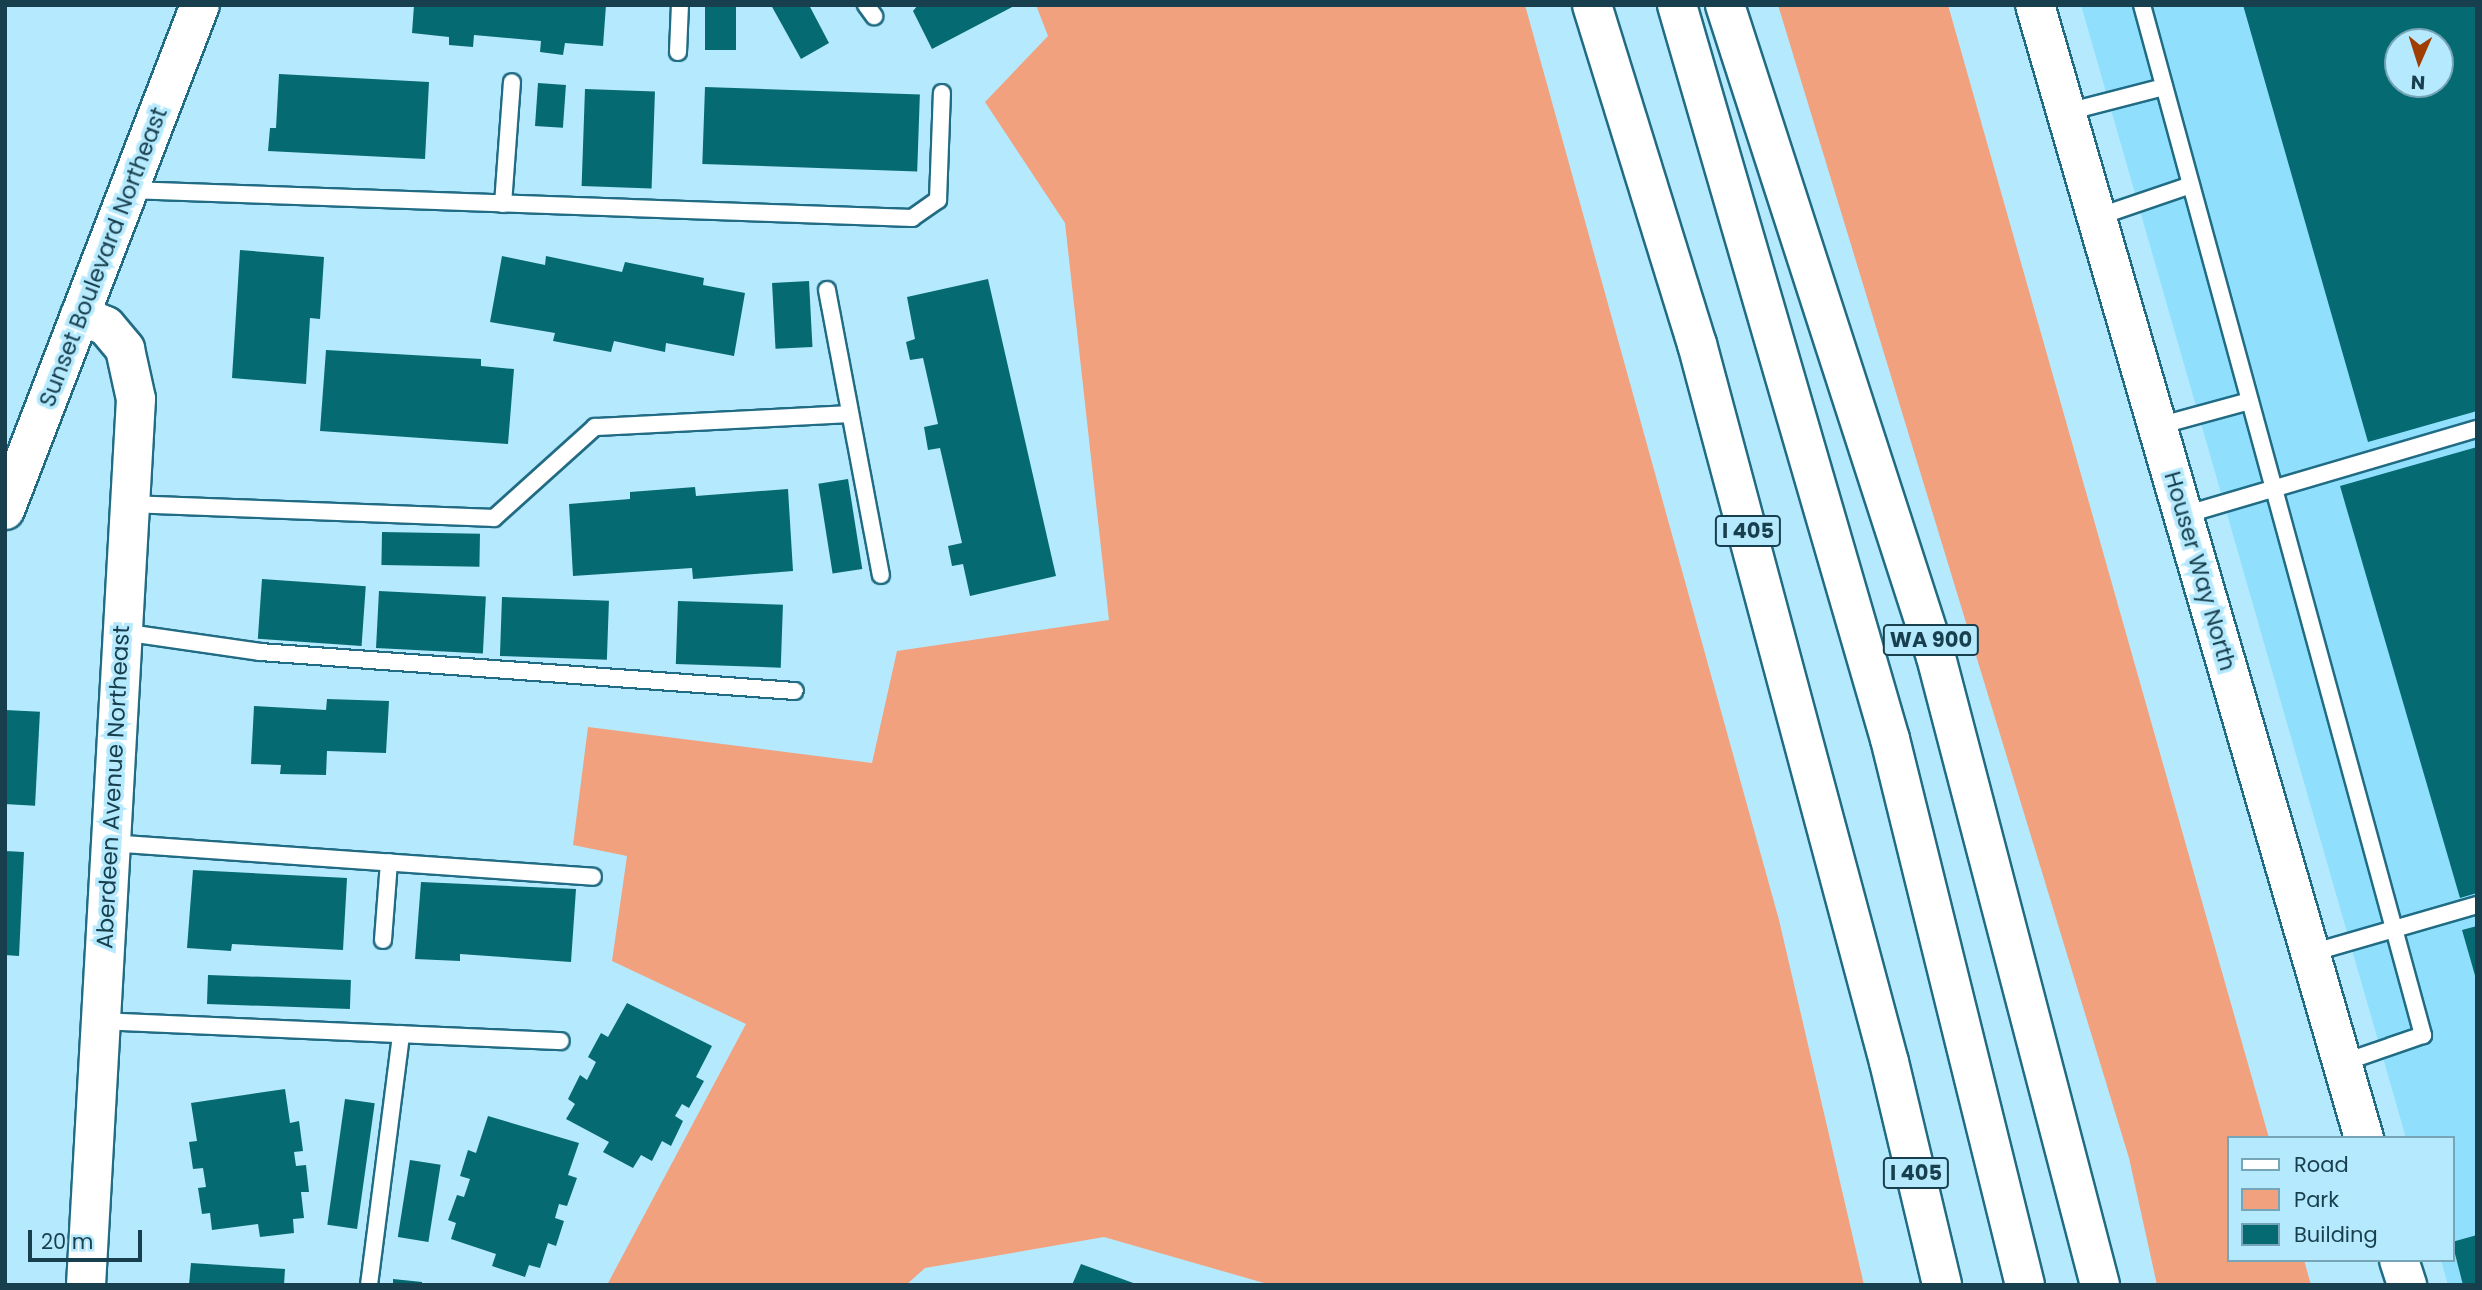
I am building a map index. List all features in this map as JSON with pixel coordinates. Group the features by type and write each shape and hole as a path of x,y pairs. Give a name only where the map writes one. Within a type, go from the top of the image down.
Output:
{"main road":[{"name":"Sunset Boulevard Northeast","path":"5,510 200,5"},
{"name":"I 405","path":"1592,5 1696,344 1889,1062 1942,1285"},
{"path":"1677,5 1890,739 2025,1285"},
{"name":"WA 900","path":"1725,5 1936,657 2100,1285"},
{"name":"Houser Way North","path":"2035,5 2363,1136"},
{"name":"Aberdeen Avenue Northeast","path":"80,315 106,326 125,349 136,399 86,1285"},
{"path":"1889,1062 1922,1285"},
{"path":"2400,1262 2407,1285"}],"lane":[{"path":"678,52 680,5"},
{"path":"2142,5 2423,1035 2342,1063"},
{"path":"503,204 512,82"},
{"path":"2067,113 2164,87"},
{"path":"129,190 912,218 938,200 943,93"},
{"path":"2097,217 2191,186"},
{"path":"827,290 848,414 881,575"},
{"path":"2158,426 2250,401"},
{"path":"130,503 494,517 596,427 848,414"},
{"path":"2183,515 2477,429"},
{"path":"122,632 260,652 795,691"},
{"path":"109,842 593,877"},
{"path":"383,940 388,862"},
{"path":"2311,953 2477,905"},
{"path":"100,1021 561,1041"},
{"path":"369,1285 401,1034"}],"shaded area":[{"path":"2081,5 2477,5 2477,1285 2448,1285 2442,1262 2454,1262 2454,1136 2405,1136"}],"green space":[{"path":"1036,5 1525,5 1779,920 1864,1285 1271,1285 1104,1237 925,1268 906,1285 607,1285 746,1024 612,961 627,856 573,845 588,727 872,763 897,651 1109,620 1065,223 985,102 1048,36"},
{"path":"1778,5 1948,5 2268,1136 2226,1136 2226,1262 2305,1262 2311,1285 2157,1285 2129,1158"}],"building":[{"path":"414,5 606,5 603,46 565,43 563,55 540,52 541,41 474,35 473,47 449,45 449,37 412,33"},
{"path":"705,5 736,5 736,50 705,50"},
{"path":"771,5 809,5 829,43 801,59"},
{"path":"918,5 1016,5 932,49 913,11"},
{"path":"2243,5 2477,5 2477,411 2368,442"},
{"path":"279,74 429,82 425,159 268,151 270,128 276,128"},
{"path":"538,83 566,85 563,128 535,126"},
{"path":"705,87 920,95 917,171 702,164"},
{"path":"585,89 655,91 652,188 582,186"},
{"path":"240,250 324,257 320,319 310,318 306,384 232,378"},
{"path":"502,256 545,265 546,256 622,272 625,262 704,278 703,285 745,293 734,356 666,343 665,352 614,341 611,352 553,341 555,333 490,322"},
{"path":"988,279 1056,576 970,596 963,564 952,566 948,546 962,543 940,448 928,450 924,427 938,424 923,358 910,360 906,342 915,339 907,297"},
{"path":"809,281 812,347 776,349 772,283"},
{"path":"326,350 481,359 481,366 514,369 508,444 320,431"},
{"path":"2477,447 2477,893 2460,898 2340,486"},
{"path":"848,479 862,569 833,574 818,484"},
{"path":"695,487 696,496 788,489 793,571 693,579 692,568 573,576 569,504 630,499 630,492"},
{"path":"382,532 480,534 479,567 381,565"},
{"path":"262,579 366,586 362,646 258,639"},
{"path":"379,591 486,597 483,654 376,648"},
{"path":"502,597 609,601 607,660 500,656"},
{"path":"678,601 783,605 781,668 676,664"},
{"path":"327,699 389,701 386,753 327,751 326,775 280,774 281,765 251,764 254,706 326,710"},
{"path":"5,710 40,712 35,806 5,804"},
{"path":"5,851 24,852 19,956 5,955"},
{"path":"193,870 347,878 343,950 232,944 231,951 187,948"},
{"path":"421,882 576,889 571,962 460,954 460,961 415,959"},
{"path":"2477,926 2477,978 2476,979 2462,930"},
{"path":"208,975 351,980 350,1009 207,1004"},
{"path":"627,1003 712,1046 696,1077 704,1081 689,1108 682,1104 675,1116 683,1121 671,1146 662,1141 652,1161 641,1155 633,1168 603,1152 609,1142 566,1119 575,1104 568,1099 580,1075 587,1080 596,1062 588,1057 601,1033 608,1037"},
{"path":"285,1089 290,1123 299,1121 303,1151 294,1152 296,1166 306,1165 309,1192 301,1192 304,1218 293,1219 294,1233 260,1237 258,1224 212,1230 210,1213 202,1214 198,1188 206,1187 203,1168 193,1169 189,1142 197,1141 191,1103"},
{"path":"345,1099 375,1103 357,1229 327,1225"},
{"path":"488,1116 579,1143 568,1175 577,1178 567,1206 559,1204 555,1218 564,1221 556,1246 548,1243 540,1268 529,1265 525,1277 492,1266 496,1254 451,1239 456,1223 448,1220 457,1195 464,1197 470,1179 460,1176 468,1150 476,1153"},
{"path":"410,1160 441,1165 428,1242 398,1237"},
{"path":"2477,1235 2477,1285 2463,1285 2454,1241"},
{"path":"191,1263 285,1269 284,1285 189,1285"},
{"path":"1081,1264 1136,1284 1136,1285 1072,1285"},
{"path":"393,1279 422,1282 422,1285 393,1285"}]}
